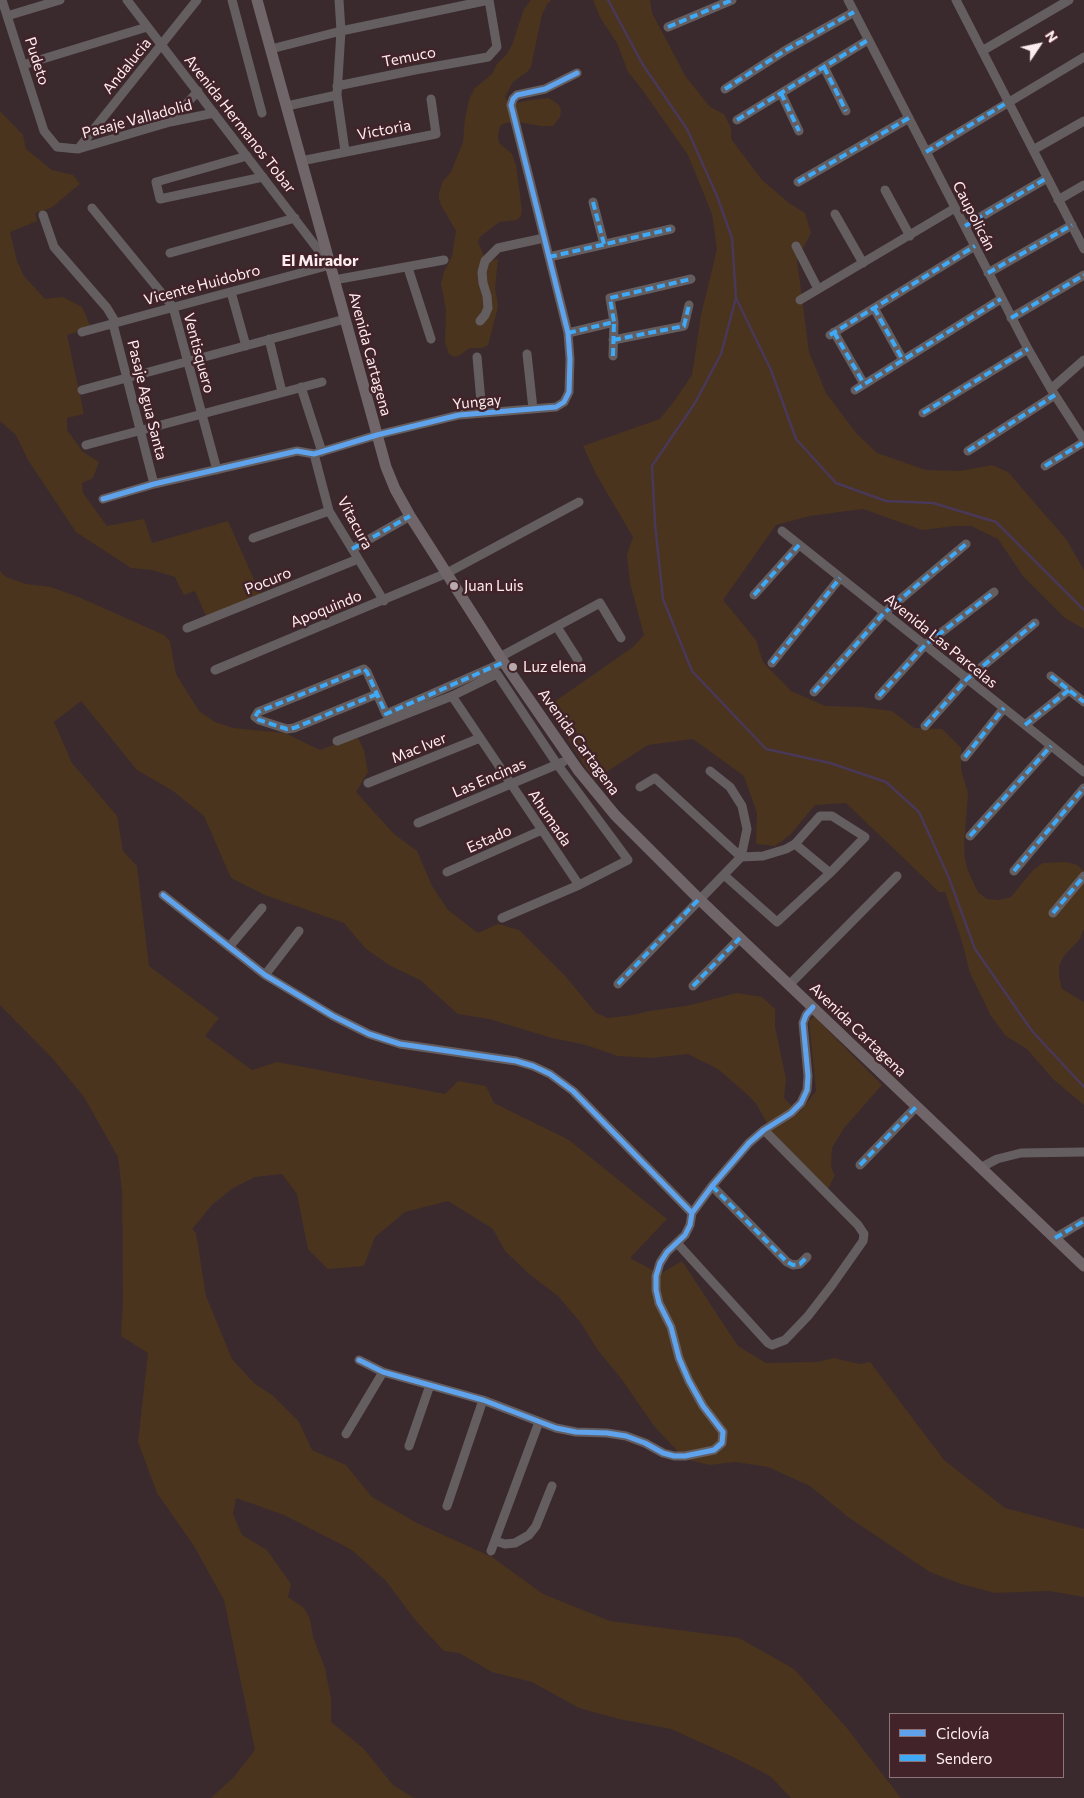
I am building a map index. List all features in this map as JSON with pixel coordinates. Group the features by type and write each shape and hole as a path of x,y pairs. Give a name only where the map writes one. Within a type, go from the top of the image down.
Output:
{"main road":[{"name":"Avenida Cartagena","path":"257,0 377,436 391,478 410,516 502,660 570,759 616,816 699,899 1084,1266"}],"street":[{"name":"Pudeto","path":"2,0 44,131"},
{"path":"7,16 60,0"},
{"name":"Avenida Hermanos Tobar","path":"127,0 330,265"},
{"name":"Andalucia","path":"78,149 197,0"},
{"path":"232,0 262,113"},
{"path":"339,0 341,31 337,90 345,151"},
{"path":"271,49 341,31 489,0"},
{"name":"Temuco","path":"287,106 337,90 488,57 497,47 489,0"},
{"path":"668,27 732,0"},
{"name":"Caupolicán","path":"848,0 1028,350 1084,441"},
{"path":"956,0 1084,249"},
{"path":"982,51 1069,0"},
{"path":"725,89 786,50 854,12"},
{"path":"24,65 147,27"},
{"path":"737,120 868,40"},
{"path":"926,152 1084,57"},
{"path":"824,67 846,110"},
{"name":"Yungay","path":"103,498 154,484 297,451 318,453 459,415 556,407 564,402 568,396 570,359 568,333 511,102 517,95 545,88 577,73"},
{"path":"170,122 198,91"},
{"path":"781,93 799,131"},
{"name":"Victoria","path":"302,161 436,134 431,99"},
{"name":"Pasaje Valladolid","path":"44,131 57,147 78,149 170,122 214,113"},
{"path":"798,182 909,118"},
{"path":"1033,150 1084,121"},
{"path":"247,156 156,182 160,199 262,176"},
{"path":"965,226 1047,178"},
{"path":"1058,200 1084,185"},
{"path":"885,190 910,236"},
{"path":"593,202 604,244"},
{"name":"Ventisquero","path":"92,208 173,308 217,470"},
{"path":"800,300 955,208"},
{"path":"835,214 863,263"},
{"name":"Pasaje Agua Santa","path":"43,215 54,247 108,308 114,323 126,378 154,484"},
{"path":"170,253 295,218"},
{"path":"988,273 1072,225"},
{"path":"549,257 672,228"},
{"path":"480,320 488,308 482,278 485,261 498,248 544,238"},
{"path":"796,246 818,290"},
{"path":"864,384 832,333 975,246"},
{"path":"334,280 444,260"},
{"name":"Vicente Huidobro","path":"82,332 330,265"},
{"path":"408,268 431,339"},
{"path":"1011,318 1084,275"},
{"path":"613,356 614,322 610,298 691,279"},
{"path":"231,292 246,346"},
{"path":"855,390 1002,299"},
{"path":"613,340 684,326 689,305"},
{"path":"874,308 903,360"},
{"path":"82,390 345,319"},
{"path":"568,333 614,322"},
{"path":"269,339 282,392"},
{"path":"923,413 1028,350"},
{"path":"527,354 533,409"},
{"path":"478,357 482,413"},
{"path":"968,452 1053,392 1084,360"},
{"path":"86,446 322,382"},
{"name":"Vitacura","path":"301,387 318,453 330,511 384,601"},
{"path":"1046,466 1084,441"},
{"name":"Apoquindo","path":"215,670 447,574 579,502"},
{"path":"253,538 330,511"},
{"path":"352,549 410,516"},
{"name":"Avenida Las Parcelas","path":"782,531 1084,772"},
{"path":"814,692 884,613 966,544"},
{"path":"754,595 799,545"},
{"name":"Pocuro","path":"188,628 358,559"},
{"path":"772,663 840,578"},
{"path":"878,696 925,645 994,592"},
{"path":"377,694 294,728 287,729 255,717 258,712 364,669 368,672 386,714 502,660 600,603 621,638"},
{"path":"926,726 967,679 1034,623"},
{"path":"557,627 578,660"},
{"path":"337,741 452,696 497,674 557,764 628,860 579,885 502,918"},
{"path":"1051,676 1084,702"},
{"path":"1025,725 1069,690"},
{"name":"Ahumada","path":"452,696 579,885"},
{"path":"965,758 1004,708"},
{"name":"Mac Iver","path":"368,783 480,738"},
{"path":"970,836 1051,746"},
{"name":"Las Encinas","path":"418,823 570,759"},
{"path":"618,984 741,857 747,829 742,806 730,787 710,771"},
{"path":"640,787 655,778 741,857 771,855 795,844 820,816 832,816 865,837 830,873 777,922 724,875"},
{"path":"1014,870 1084,788"},
{"name":"Estado","path":"447,872 542,830"},
{"path":"795,844 830,873"},
{"path":"789,985 897,876"},
{"path":"1053,913 1084,876"},
{"path":"163,895 265,975 333,1016 384,1040 516,1061 550,1074 573,1091 692,1213"},
{"path":"229,947 262,908"},
{"path":"265,975 299,932"},
{"path":"693,986 740,938"},
{"path":"359,1360 383,1372 483,1400 538,1422 571,1431 607,1432 626,1436 674,1456 711,1451 720,1446 723,1432 703,1406 688,1381 679,1358 671,1327 656,1290 656,1276 660,1263 667,1252 688,1230 692,1213 712,1186 749,1143 764,1130 791,1113 804,1096 808,1076 803,1023 806,1014 813,1008"},
{"path":"860,1165 916,1107"},
{"path":"676,1243 772,1346 786,1340 808,1316 832,1285 862,1241 864,1234 858,1225 764,1130"},
{"path":"980,1168 997,1159 1021,1153 1084,1152"},
{"path":"712,1186 786,1262 793,1265 800,1264 807,1257"},
{"path":"1055,1238 1084,1221"},
{"path":"346,1434 383,1372"},
{"path":"409,1446 430,1385"},
{"path":"447,1506 483,1400"},
{"path":"491,1551 538,1422"},
{"path":"495,1541 505,1544 515,1543 529,1535 536,1526 552,1486"}],"shaded area":[{"path":"531,0 551,0 542,15 531,67 513,82 505,97 509,102 517,103 549,98 559,105 560,117 553,126 518,122 505,123 500,126 499,143 512,154 516,165 522,210 521,216 517,220 499,222 480,237 478,242 484,256 492,260 498,259 495,288 498,305 497,311 488,345 482,348 470,348 454,357 449,354 445,342 446,310 441,284 444,272 452,256 456,231 441,205 439,193 443,181 451,172 463,142 465,118 469,100 474,89 492,74 497,64 506,55 512,45 524,9"},
{"path":"593,0 650,0 652,13 686,77 710,107 724,114 731,128 731,139 762,180 789,203 805,213 811,233 797,260 809,352 826,393 857,434 877,453 926,470 960,471 992,465 1008,472 1066,539 1084,570 1084,629 1065,618 1023,576 998,539 971,526 922,530 863,509 810,516 776,525 723,600 756,640 763,662 791,691 825,706 862,707 892,711 914,728 942,729 961,748 961,770 968,793 964,846 965,859 968,871 978,892 987,899 999,900 1011,897 1034,869 1043,863 1066,862 1077,865 1084,871 1084,929 1080,939 1064,956 1059,966 1059,977 1062,989 1084,1002 1084,1105 1053,1079 1027,1049 1006,1036 991,1016 970,973 961,938 945,892 939,892 846,803 815,805 790,835 775,846 756,844 757,813 744,776 693,739 648,745 594,780 547,707 633,647 644,635 630,583 627,555 633,537 596,474 583,446 660,419 675,400 692,375 701,315 717,249 712,214 688,155 628,72 617,43 601,19"},
{"path":"0,111 23,135 26,149 52,170 73,175 80,184 51,208 35,213 37,221 10,232 17,261 24,276 45,299 63,297 82,307 91,327 67,335 84,414 67,418 67,430 83,452 99,462 93,478 82,483 83,493 107,526 144,519 152,543 228,521 261,595 206,616 195,591 184,595 175,577 152,570 131,568 76,532 28,460 16,435 0,421"},
{"path":"0,571 6,577 26,584 51,587 81,598 164,635 170,641 176,674 199,711 215,722 233,728 285,733 320,750 349,739 358,738 364,750 368,772 356,792 394,834 417,851 432,886 448,910 478,933 498,924 519,930 566,977 596,1013 608,1018 633,1015 686,1006 737,993 762,997 775,1009 775,1027 786,1079 784,1098 799,1113 816,1091 809,1021 814,1016 882,1085 844,1128 832,1148 831,1168 835,1175 828,1189 772,1132 757,1105 749,1096 718,1069 688,1054 651,1058 618,1056 586,1045 552,1038 489,1019 458,1014 420,980 389,965 365,948 344,923 265,895 231,878 204,816 173,791 137,770 81,701 54,722 72,763 117,816 123,851 137,866 149,966 219,1018 205,1036 252,1070 277,1062 445,1094 458,1081 486,1086 494,1103 569,1140 667,1219 630,1258 660,1274 682,1261 738,1346 766,1363 817,1362 834,1358 859,1364 870,1362 944,1460 1005,1508 1084,1529 1084,1597 1049,1591 995,1593 961,1584 930,1572 848,1517 810,1486 768,1467 735,1462 709,1465 685,1459 654,1426 623,1381 597,1349 581,1323 558,1296 528,1273 505,1251 493,1229 448,1201 405,1212 375,1237 364,1266 328,1269 308,1249 297,1194 282,1174 255,1177 233,1188 212,1205 192,1229 196,1233 206,1296 232,1359 255,1384 272,1395 299,1422 312,1450 346,1465 372,1497 417,1523 492,1557 543,1594 610,1621 739,1638 794,1669 846,1727 901,1798 791,1798 770,1776 671,1729 619,1719 579,1708 532,1682 492,1672 459,1653 444,1651 416,1621 386,1581 352,1550 284,1515 236,1498 233,1514 242,1535 267,1550 291,1584 288,1597 304,1608 310,1619 313,1637 325,1668 331,1699 331,1722 363,1748 393,1785 414,1798 211,1798 233,1778 255,1750 224,1600 194,1546 157,1493 138,1442 148,1353 121,1336 123,1298 122,1191 118,1157 84,1097 54,1060 0,1005"}],"waterway":[{"path":"608,0 643,65 687,129 717,196 732,238 736,298 721,354 695,403 652,466 655,524 663,599 692,671 766,749 830,763 886,782 919,812 949,878 975,949 1032,1031 1084,1087"},
{"path":"736,298 771,370 796,439 836,483 886,501 933,503 996,522 1084,610"}],"marked path":[{"path":"668,27 732,0"},
{"path":"725,89 786,50 854,12"},
{"path":"737,120 868,40"},
{"path":"824,67 846,111"},
{"path":"781,93 799,131"},
{"path":"926,152 1008,102"},
{"path":"798,182 909,118"},
{"path":"965,226 1047,178"},
{"path":"593,202 604,244"},
{"path":"988,273 1072,225"},
{"path":"549,257 671,229"},
{"path":"830,335 975,246"},
{"path":"1011,318 1084,275"},
{"path":"568,333 614,322 610,298 691,279"},
{"path":"855,390 1001,299"},
{"path":"613,340 684,326 689,305"},
{"path":"874,308 903,360"},
{"path":"613,356 614,322"},
{"path":"834,332 864,384"},
{"path":"923,413 1028,349"},
{"path":"968,451 1055,395"},
{"path":"1045,466 1084,442"},
{"path":"352,549 410,516"},
{"path":"814,692 884,613 966,544"},
{"path":"754,595 799,545"},
{"path":"772,663 840,578"},
{"path":"879,696 925,645 994,592"},
{"path":"925,726 967,679 1035,623"},
{"path":"377,694 294,728 287,729 255,717 258,712 364,669 367,672 386,714 504,662"},
{"path":"1051,676 1084,702"},
{"path":"1025,725 1069,690"},
{"path":"965,757 1004,708"},
{"path":"970,836 1051,746"},
{"path":"1014,871 1084,788"},
{"path":"1053,913 1084,876"},
{"path":"618,984 699,899"},
{"path":"693,986 740,938"},
{"path":"860,1165 916,1107"},
{"path":"712,1186 787,1262 793,1265 800,1264 807,1257"},
{"path":"1055,1238 1084,1221"}],"cycle path":[{"path":"103,499 154,484 297,451 314,454 377,435 459,415 556,407 564,402 569,392 570,359 568,333 511,105 517,95 545,89 577,73"},
{"path":"163,895 265,975 333,1016 369,1034 400,1044 516,1061 550,1074 573,1091 692,1213 712,1186 749,1143 764,1130 791,1113 801,1103 807,1090 808,1076 803,1023 806,1015 813,1007"},
{"path":"359,1360 383,1372 483,1400 556,1428 576,1432 626,1436 674,1456 685,1456 714,1450 722,1443 723,1432 703,1406 689,1381 679,1358 671,1327 659,1303 656,1290 656,1276 660,1263 667,1252 685,1235 690,1225 692,1213"}],"place":[{"name":"Juan Luis","path":"454,586"},
{"name":"Luz elena","path":"513,667"}],"district":[{"name":"El Mirador","path":"320,261"}]}
